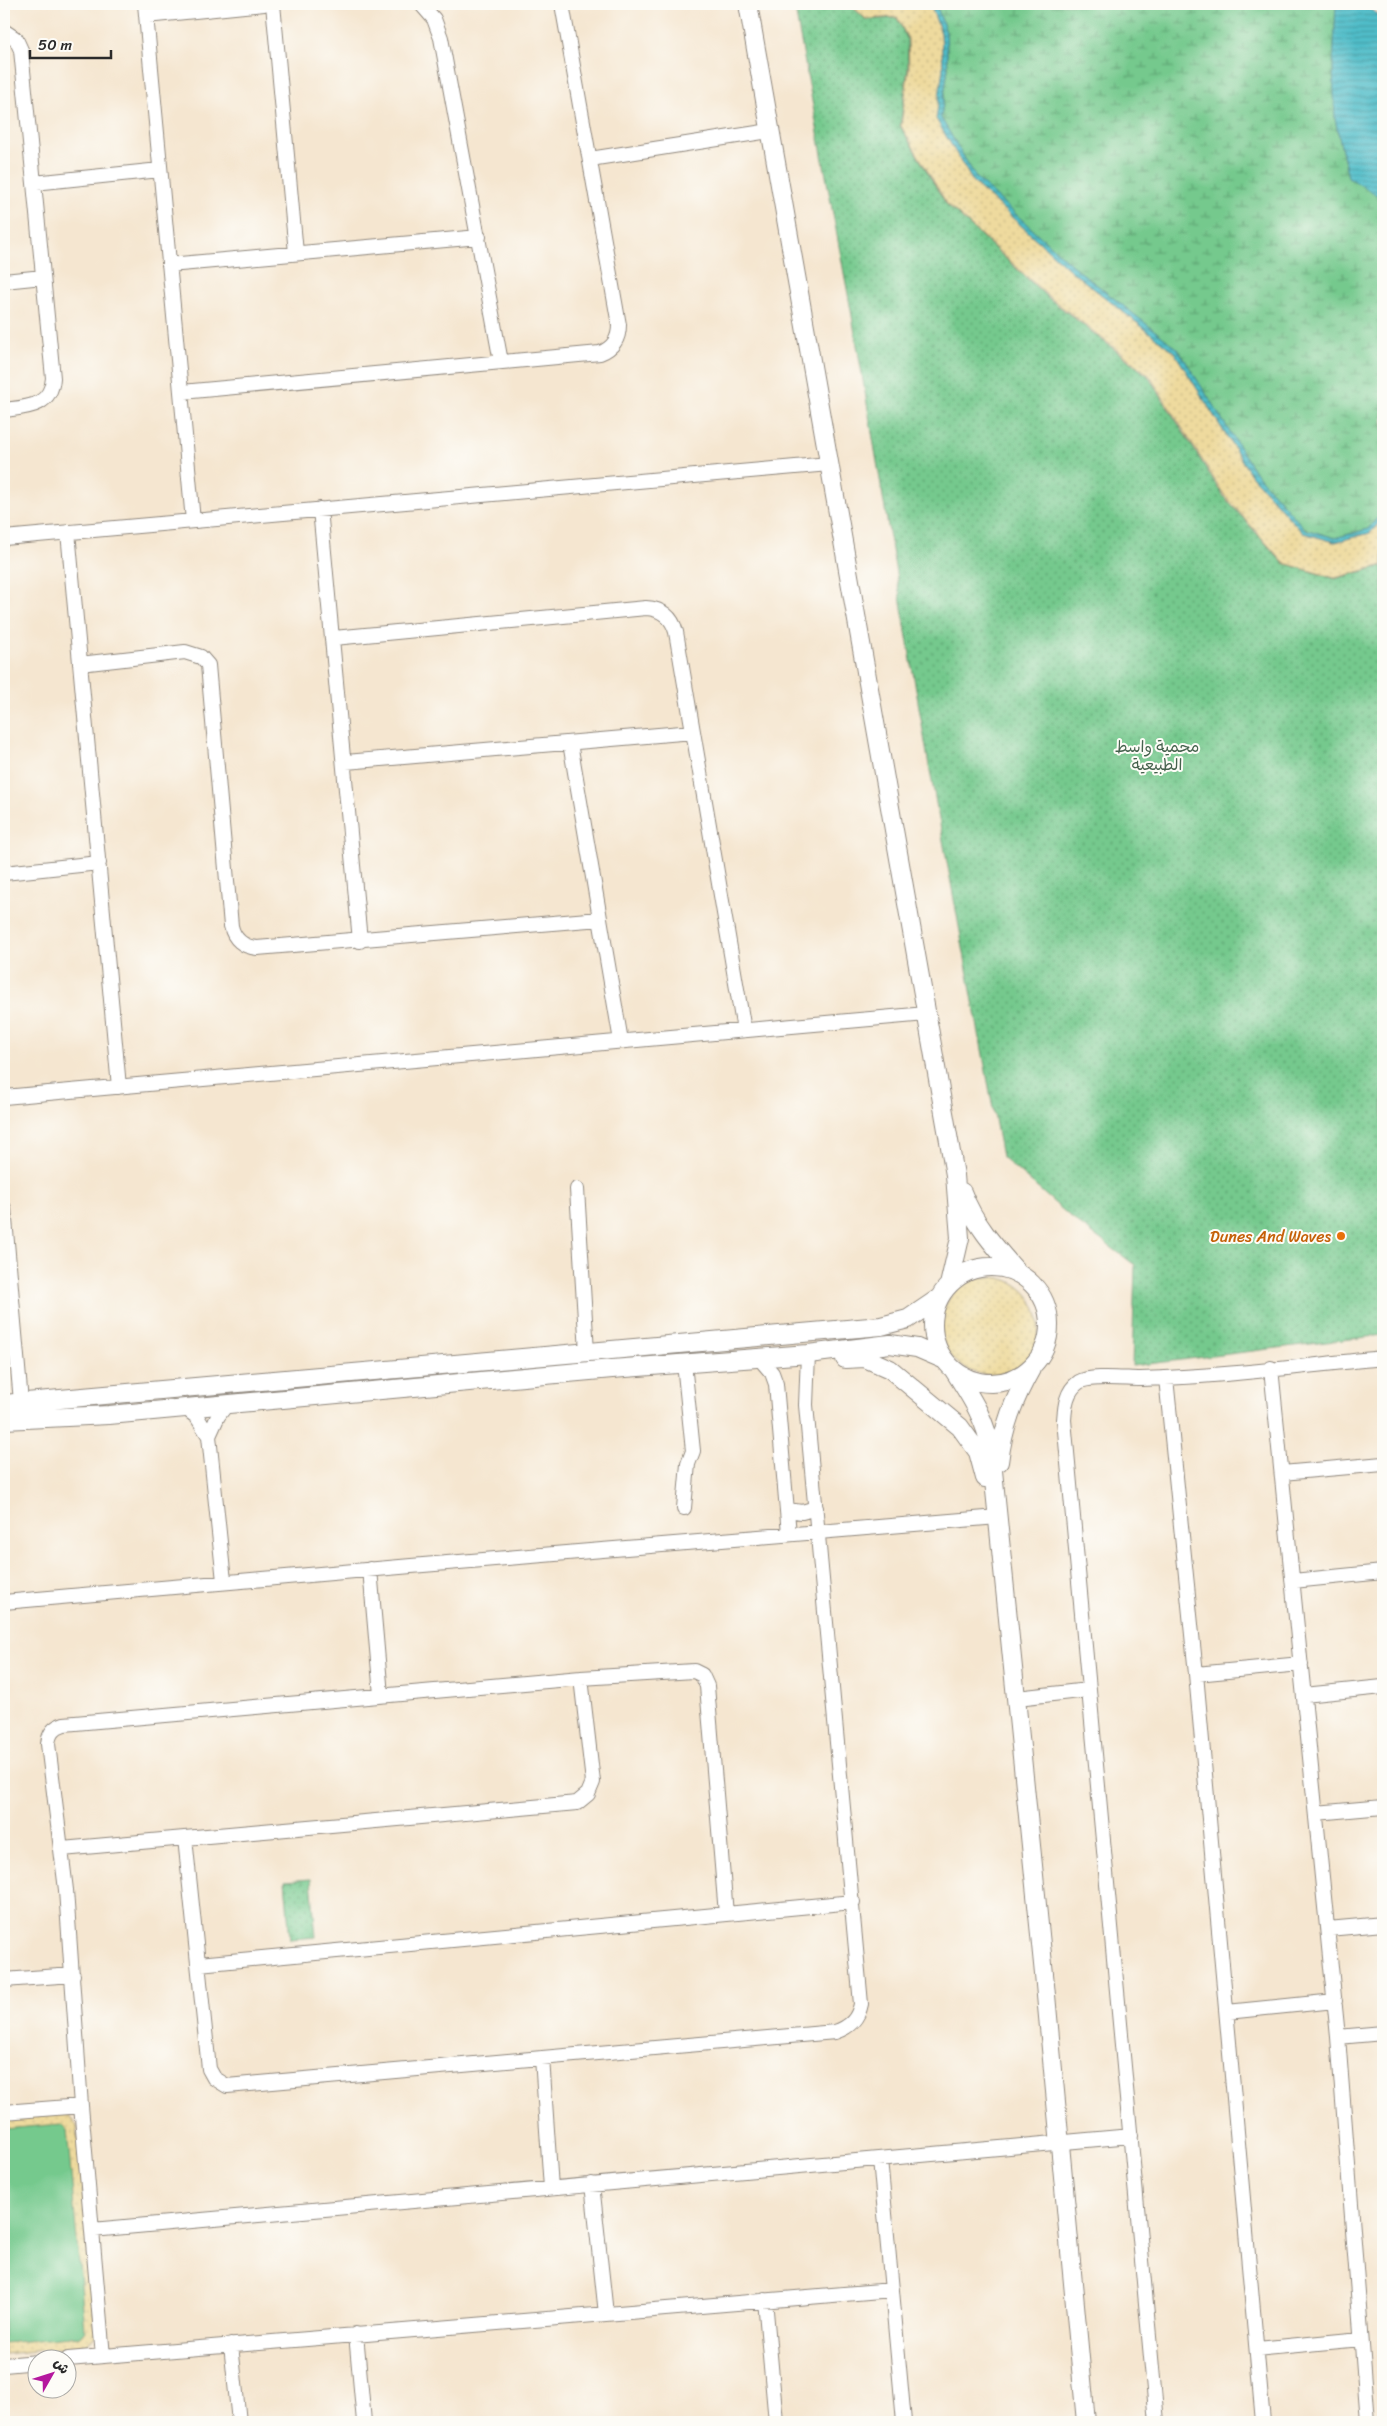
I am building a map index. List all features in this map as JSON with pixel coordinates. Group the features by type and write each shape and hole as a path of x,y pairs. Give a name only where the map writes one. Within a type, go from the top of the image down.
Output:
{"main road":[{"path":"748,4 955,1175 960,1238 944,1291 934,1313 933,1330 936,1346 973,1400 985,1424 990,1445 1017,1698 1086,2422"},
{"path":"955,1175 977,1223 1021,1276 1036,1289 1044,1302 1048,1316 1049,1331 1046,1346 1017,1393 1005,1425 995,1487"},
{"path":"4,1404 890,1325 916,1314 961,1275 976,1269 991,1267 1007,1269 1021,1276"},
{"path":"4,1420 109,1415 612,1368 760,1359 899,1344 917,1348 972,1380 994,1384 1008,1381 1021,1375 1033,1366"},
{"path":"612,1368 635,1360 669,1355 672,1352 670,1345"},
{"path":"813,1354 834,1359 865,1358 883,1365 897,1374 960,1427 978,1452 988,1496 998,1516"}],"street":[{"path":"193,521 146,10 264,4"},
{"path":"273,4 296,254"},
{"path":"421,4 434,19 441,38 501,362"},
{"path":"182,392 600,354 610,348 618,338 620,325 562,4"},
{"path":"4,31 16,39 21,50 53,386 50,393 39,404 4,410"},
{"path":"590,159 770,131"},
{"path":"34,183 160,170"},
{"path":"170,265 479,237"},
{"path":"4,281 43,278"},
{"path":"4,538 829,464"},
{"path":"320,510 346,762 360,941"},
{"path":"68,532 120,1087"},
{"path":"334,638 653,608 665,614 674,625 744,1030"},
{"path":"80,664 185,652 201,657 209,671 231,926 236,937 245,945 257,948 360,941 600,919"},
{"path":"346,762 693,732"},
{"path":"570,743 621,1042"},
{"path":"4,873 99,863"},
{"path":"4,1097 926,1014"},
{"path":"577,1189 586,1352"},
{"path":"4,1208 21,1402"},
{"path":"185,1838 210,2069 214,2078 227,2086 843,2029 856,2019 861,2004 853,1902 806,1405 813,1354"},
{"path":"1156,2422 1064,1429 1065,1405 1069,1393 1080,1382 1092,1380 1166,1378 1383,1358"},
{"path":"760,1359 772,1373 775,1380 789,1534"},
{"path":"684,1363 693,1451 688,1464 684,1508"},
{"path":"1272,1368 1338,2037 1368,2422"},
{"path":"1166,1378 1196,1674 1263,2422"},
{"path":"224,1580 209,1436 214,1422 227,1404"},
{"path":"185,1408 197,1417 209,1436"},
{"path":"1282,1473 1383,1464"},
{"path":"787,1510 802,1512 816,1508"},
{"path":"4,1602 224,1580 703,1543 998,1516"},
{"path":"370,1569 381,1695"},
{"path":"1293,1581 1383,1572"},
{"path":"1196,1674 1301,1664"},
{"path":"103,2356 81,2106 73,1975 62,1848 48,1744 52,1731 60,1725 581,1678 690,1670 698,1672 705,1678 707,1686 726,1914"},
{"path":"62,1848 577,1803 588,1794 593,1782 581,1678"},
{"path":"1304,1695 1383,1687"},
{"path":"1017,1698 1088,1690"},
{"path":"1316,1813 1383,1806"},
{"path":"199,1964 853,1902"},
{"path":"1328,1929 1383,1924"},
{"path":"4,1980 73,1975"},
{"path":"1227,2012 1334,2001"},
{"path":"1338,2037 1383,2033"},
{"path":"542,2058 551,2188"},
{"path":"4,2112 81,2106"},
{"path":"92,2230 1131,2136"},
{"path":"880,2158 904,2422"},
{"path":"592,2184 606,2314"},
{"path":"78,2358 892,2290"},
{"path":"765,2300 776,2422"},
{"path":"356,2334 364,2422"},
{"path":"1257,2349 1362,2340"},
{"path":"231,2345 238,2422"},
{"path":"4,2365 28,2363"}],"green space":[{"name":"محمية واسط الطبيعية","path":"794,4 849,4 866,20 897,18 907,39 908,67 900,126 946,204 1047,297 1148,376 1223,496 1283,563 1335,579 1383,566 1383,1335 1132,1366 1135,1265 1073,1219 1002,1157 928,760 852,316"},
{"path":"936,4 1336,4 1333,67 1335,119 1348,177 1378,196 1383,191 1383,511 1368,529 1335,538 1305,529 1255,472 1178,349 1073,266 977,179 941,118 948,68 946,32"},
{"path":"311,1879 316,1937 290,1939 285,1881"},
{"path":"61,2124 67,2130 85,2330 80,2336 4,2343 4,2129"}],"sand":[{"path":"850,4 930,4 941,33 943,68 937,119 973,182 1070,270 1174,352 1251,475 1303,533 1335,542 1370,533 1383,519 1383,565 1335,578 1284,563 1224,495 1149,375 1048,296 947,204 901,126 909,67 908,39 897,17 866,19"},
{"path":"990,1277 1009,1281 1025,1291 1035,1307 1039,1326 1035,1345 1025,1361 1009,1371 990,1375 971,1371 955,1361 945,1345 941,1326 945,1307 955,1291 971,1281"},
{"path":"65,2112 77,2126 96,2334 85,2346 28,2348 28,2352 4,2354 4,2118"}],"water":[{"path":"930,4 936,4 946,32 948,68 941,118 977,179 1073,266 1178,349 1255,472 1305,529 1335,538 1368,529 1383,511 1383,518 1370,533 1335,542 1303,533 1251,475 1174,352 1070,270 973,182 936,119 943,68 941,33"},
{"path":"1336,4 1364,4 1383,18 1383,191 1378,196 1348,177 1335,119 1333,67"}],"place":[{"name":"Dunes And Waves","path":"1341,1236"}]}
